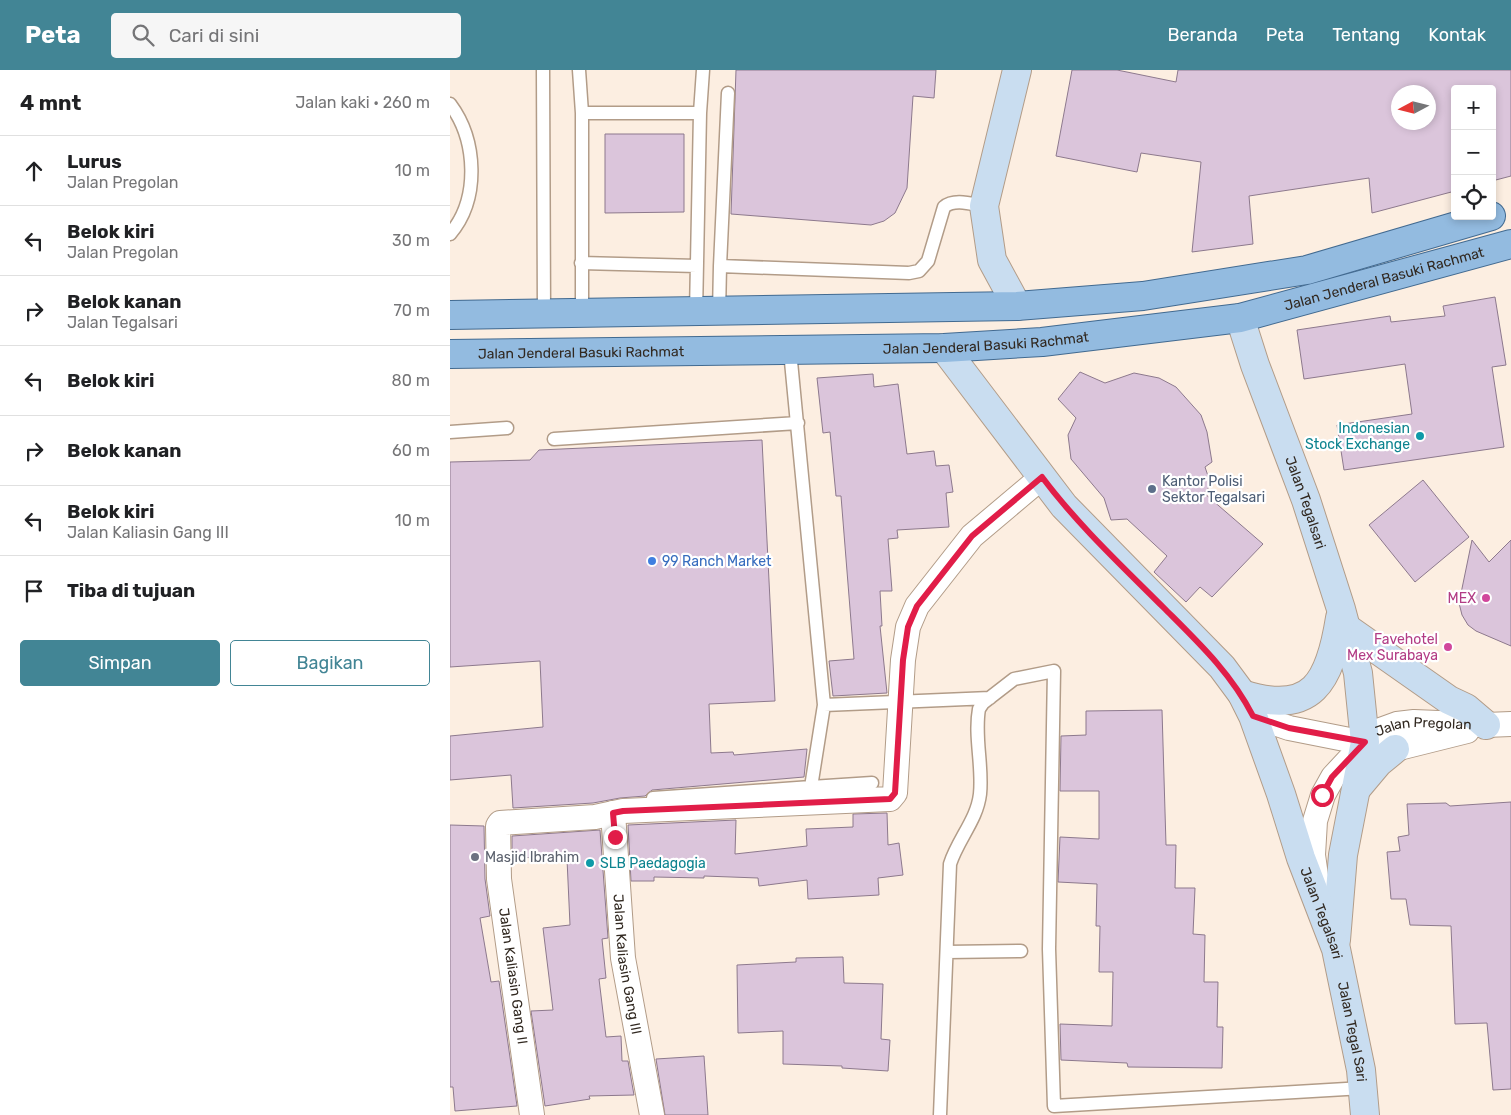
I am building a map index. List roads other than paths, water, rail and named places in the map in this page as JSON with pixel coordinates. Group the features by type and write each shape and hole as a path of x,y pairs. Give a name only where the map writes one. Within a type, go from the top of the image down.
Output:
{"main road":[{"name":"Jalan Jenderal Basuki Rachmat","path":"1496,214 1511,210"},
{"name":"Jalan Jenderal Basuki Rachmat","path":"450,315 708,313 1018,306 1143,296 1307,270 1477,220"},
{"name":"Jalan Jenderal Basuki Rachmat","path":"450,354 944,348 1042,342 1240,318 1511,244"}],"street":[{"path":"1016,70 984,206 992,260 1018,306"},
{"name":"Jalan Tegalsari","path":"1240,318 1255,365 1306,500 1358,673 1365,742 1343,855 1336,949"},
{"name":"Jalan Tegalsari","path":"944,348 1064,506 1222,667 1247,705 1281,794 1301,858 1336,949"},
{"path":"613,813 890,799 895,793 903,660 908,627 917,606 972,536 1042,477"},
{"path":"1247,705 1263,701 1288,701 1303,696 1318,686 1328,670 1343,618 1449,700 1502,721"},
{"name":"Jalan Pregolan","path":"1247,705 1289,728 1395,749 1502,721"},
{"name":"Jalan Pregolan","path":"1336,949 1318,884 1313,856 1315,821 1322,795 1332,777 1375,732 1397,724 1414,722 1502,721"},
{"path":"1357,788 1378,763 1395,749"},
{"name":"Jalan Kaliasin Gang II","path":"532,1115 505,928 500,879 498,826 504,822 595,817 613,813"},
{"name":"Jalan Kaliasin Gang III","path":"613,813 623,958 652,1115"},
{"name":"Jalan Tegal Sari","path":"1336,949 1352,1022 1363,1088 1365,1115"}],"lane":[{"path":"543,70 544,314"},
{"path":"579,70 582,113 582,314"},
{"path":"703,70 700,113 697,266 708,313"},
{"path":"708,313 720,266 728,93"},
{"path":"450,104 468,138 472,180 459,223 450,234"},
{"path":"582,113 700,113"},
{"path":"720,266 909,273 919,271 928,261 944,207 948,203 958,202 984,206"},
{"path":"581,263 697,266"},
{"path":"790,351 824,705 810,787"},
{"path":"554,439 798,423"},
{"path":"450,432 507,428"},
{"path":"940,1115 950,864 955,850 977,809 980,793 979,709 1014,679 1054,671 1049,949 1054,1110 1363,1088"},
{"path":"824,705 990,698"},
{"path":"654,798 872,783"},
{"path":"946,952 1021,951"}],"place":[{"name":"Indonesian Stock Exchange","path":"1420,436"},
{"name":"Kantor Polisi Sektor Tegalsari","path":"1152,489"},
{"name":"99 Ranch Market","path":"652,561"},
{"name":"MEX","path":"1486,598"},
{"name":"Favehotel Mex Surabaya","path":"1448,647"},
{"name":"Masjid Ibrahim","path":"475,857"},
{"name":"SLB Paedagogia","path":"590,863"}]}
